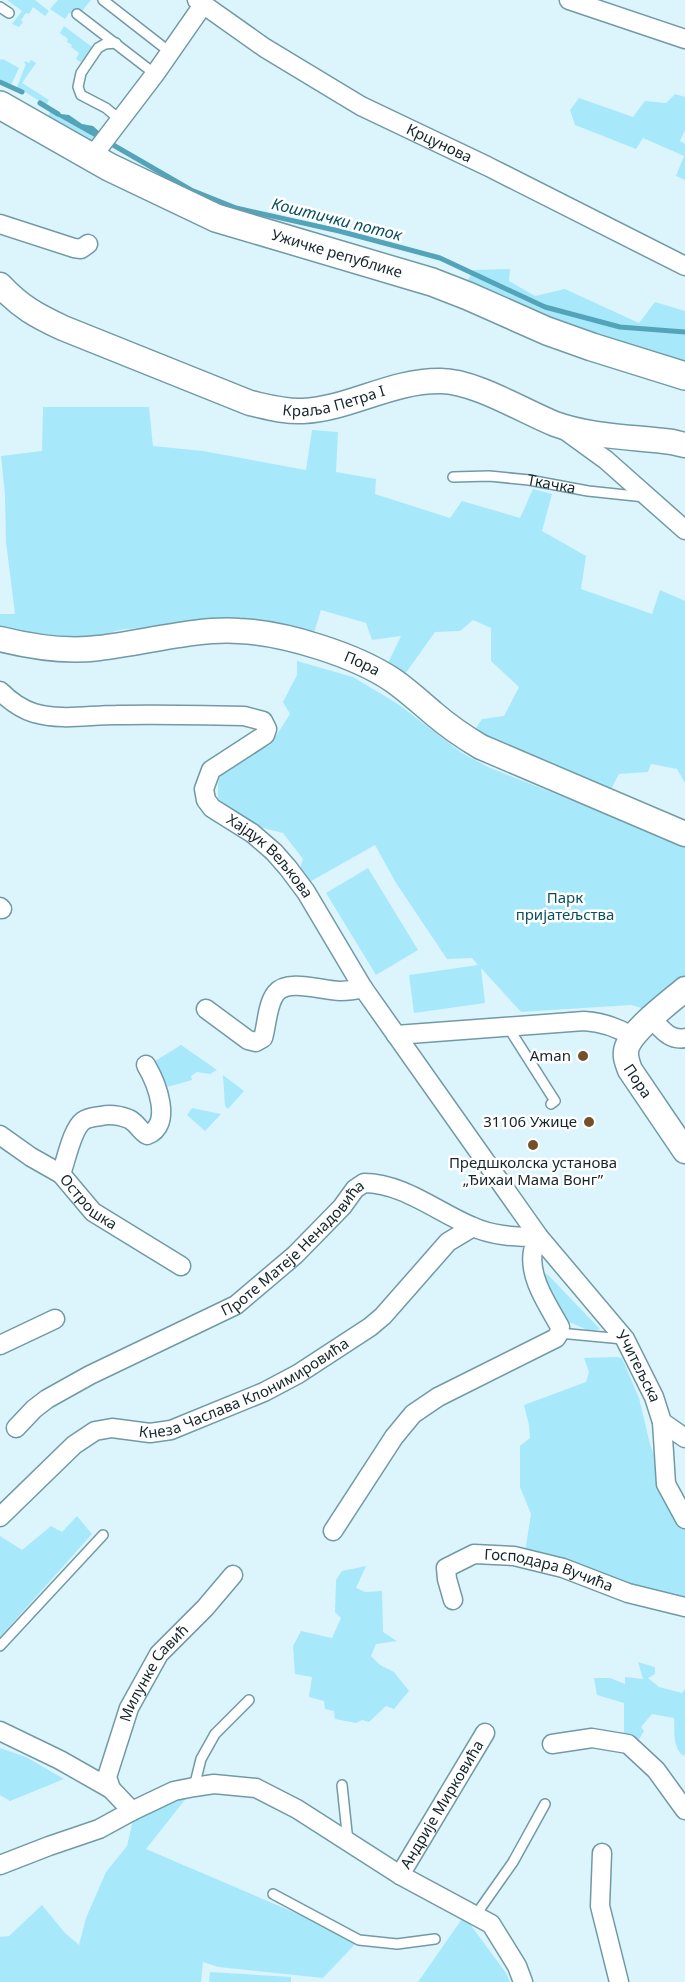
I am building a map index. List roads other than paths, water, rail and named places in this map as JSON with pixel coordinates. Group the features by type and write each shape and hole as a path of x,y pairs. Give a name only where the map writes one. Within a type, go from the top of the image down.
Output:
{"main road":[{"name":"Ужичке републике","path":"0,105 104,139 216,218 432,282 592,348 685,376"}],"street":[{"path":"569,0 685,39"},
{"name":"Крцунова","path":"104,139 155,74 165,44 200,2 265,48 361,106 487,166 685,266"},
{"path":"0,224 74,248 81,249 88,244"},
{"name":"Краља Петра I","path":"0,285 17,303 46,320 250,403 282,411 305,411 331,406 413,383 442,380 466,385 557,424 592,433 685,445"},
{"path":"557,424 606,460 685,530"},
{"name":"Пора","path":"0,639 73,650 206,632 240,631 302,642 359,662 379,672 414,696 451,728 481,747 685,834"},
{"name":"Хајдук Вељкова","path":"0,691 19,707 32,713 51,717 68,718 114,714 244,716 263,721 267,729 265,735 212,770 204,789 206,800 212,808 252,833 288,868 306,892 363,988 539,1237"},
{"path":"206,1009 248,1040 256,1042 263,1038 274,998 282,988 305,986 340,991 363,988"},
{"path":"396,1035 584,1021 620,1029 633,1037 685,989"},
{"path":"651,1018 668,1035 675,1039 685,1038"},
{"name":"Пора","path":"633,1037 626,1049 630,1070 685,1151"},
{"path":"61,1174 76,1131 81,1122 90,1117 106,1115 132,1120 147,1135 157,1128 161,1106 160,1093 146,1065"},
{"name":"Острошка","path":"0,1135 31,1157 61,1174 93,1212 181,1266"},
{"name":"Проте Матеје Ненадовића","path":"16,1428 34,1408 47,1399 90,1375 236,1305 295,1255 342,1207 355,1188 364,1183 392,1187 473,1227 508,1237 539,1237"},
{"name":"Кнеза Часлава Клонимировића","path":"0,1517 74,1446 95,1431 112,1428 150,1433 171,1430 264,1392 298,1374 370,1327 383,1316 448,1242 473,1227"},
{"path":"333,1531 394,1437 413,1414 438,1397 556,1338 560,1327 536,1280 533,1268 533,1251 539,1237"},
{"name":"Учитељска","path":"539,1237 625,1339 654,1396 662,1422 666,1484 685,1519"},
{"path":"0,1345 55,1319"},
{"path":"662,1422 685,1438"},
{"name":"Господара Вучића","path":"453,1600 446,1568 474,1554 514,1556 563,1568 628,1593 685,1607"},
{"name":"Милунке Савић","path":"111,1789 107,1777 129,1708 159,1654 205,1608 233,1575"},
{"path":"0,1731 60,1760 111,1789 132,1811"},
{"name":"Андрије Мирковића","path":"400,1875 485,1733"},
{"path":"552,1744 592,1738 628,1744 656,1770 685,1810"},
{"path":"0,1865 99,1829 174,1791 214,1784 256,1788 297,1809 400,1875 491,1924 517,1965 524,1982"},
{"path":"602,1853 600,1906 619,1982"}],"lane":[{"path":"103,0 165,44"},
{"path":"0,6 9,13"},
{"path":"77,14 155,74"},
{"path":"104,139 106,108 81,95 78,87 81,73 98,48 105,44 116,43"},
{"name":"Ткачка","path":"453,477 489,476 519,479 588,491 650,497"},
{"path":"507,1027 555,1101 551,1104"},
{"path":"559,1333 625,1339"},
{"path":"0,1646 103,1535"},
{"path":"194,1787 201,1759 215,1734 249,1700"},
{"path":"342,1785 348,1842"},
{"path":"475,1916 513,1863 545,1804"},
{"path":"273,1894 359,1941 397,1944 435,1940"}],"waterway":[{"name":"Коштички поток","path":"0,82 22,92"},
{"name":"Коштички поток","path":"40,103 58,114"},
{"name":"Коштички поток","path":"108,142 191,190 236,208 339,231 440,258 545,307 620,327 685,332"}],"place":[{"name":"Aman","path":"583,1056"},
{"name":"31106 Ужице","path":"589,1122"},
{"name":"Предшколска установа „Ђихаи Мама Вонг”","path":"533,1145"}],"park label":[{"name":"Парк пријатељства","path":"565,906"}]}
